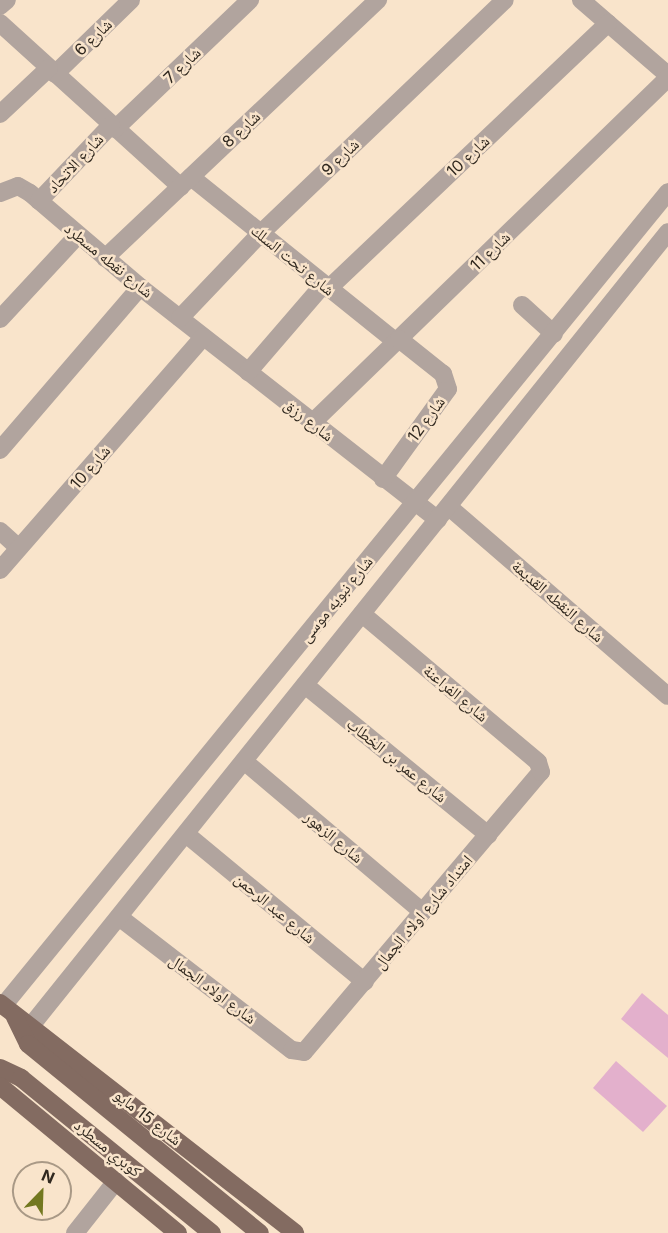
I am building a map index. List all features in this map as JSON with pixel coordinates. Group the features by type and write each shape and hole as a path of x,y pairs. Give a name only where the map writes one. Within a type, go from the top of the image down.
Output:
{"main road":[{"name":"شارع 15 مايو","path":"6,1008 295,1233"},
{"name":"كوبري مسطرد","path":"6,1008 28,1044 260,1233"},
{"name":"كوبري مسطرد","path":"0,1068 21,1078 212,1233"},
{"path":"0,1086 178,1233"}],"street":[{"path":"0,6 7,0"},
{"name":"شارع 6","path":"0,114 131,0"},
{"name":"شارع 7","path":"113,127 250,0"},
{"name":"شارع 8","path":"105,258 378,0"},
{"name":"شارع 9","path":"180,318 261,234 505,0"},
{"path":"581,0 668,77"},
{"name":"شارع 10","path":"248,372 325,287 608,22"},
{"name":"شارع تحت السلك","path":"0,23 113,127 186,182 261,234 325,287 398,340"},
{"name":"شارع 11","path":"312,423 668,77"},
{"name":"شارع الاتحاد","path":"39,201 113,127"},
{"path":"0,193 18,186 39,201"},
{"name":"شارع نبويه موسى","path":"6,1008 668,192"},
{"name":"شارع نقطه مسطرد","path":"39,201 77,236 180,318"},
{"name":"شارع نبويه موسى","path":"30,1027 668,232"},
{"path":"0,319 77,236"},
{"path":"0,450 140,286"},
{"path":"522,305 554,334"},
{"name":"شارع رزق","path":"180,318 415,503 443,514"},
{"name":"شارع 10","path":"0,570 203,337"},
{"name":"شارع 12","path":"383,479 448,389 443,375 398,340"},
{"name":"شارع النقطه القديمة","path":"443,514 668,696"},
{"path":"0,531 19,548"},
{"name":"شارع الفراعنة","path":"362,614 538,762 541,772 537,776"},
{"name":"شارع عمر بن الخطاب","path":"305,685 488,835"},
{"name":"شارع الزهور","path":"244,762 423,912"},
{"name":"امتداد شارع اولاد الجمال","path":"309,1048 537,776"},
{"name":"شارع عبد الرحمن","path":"186,834 365,982"},
{"name":"شارع اولاد الجمال","path":"119,917 292,1050 304,1052 309,1048"},
{"path":"75,1233 116,1181"}],"building":[{"path":"642,993 668,1015 668,1058 621,1019"},
{"path":"616,1061 667,1106 643,1132 593,1088"}]}
